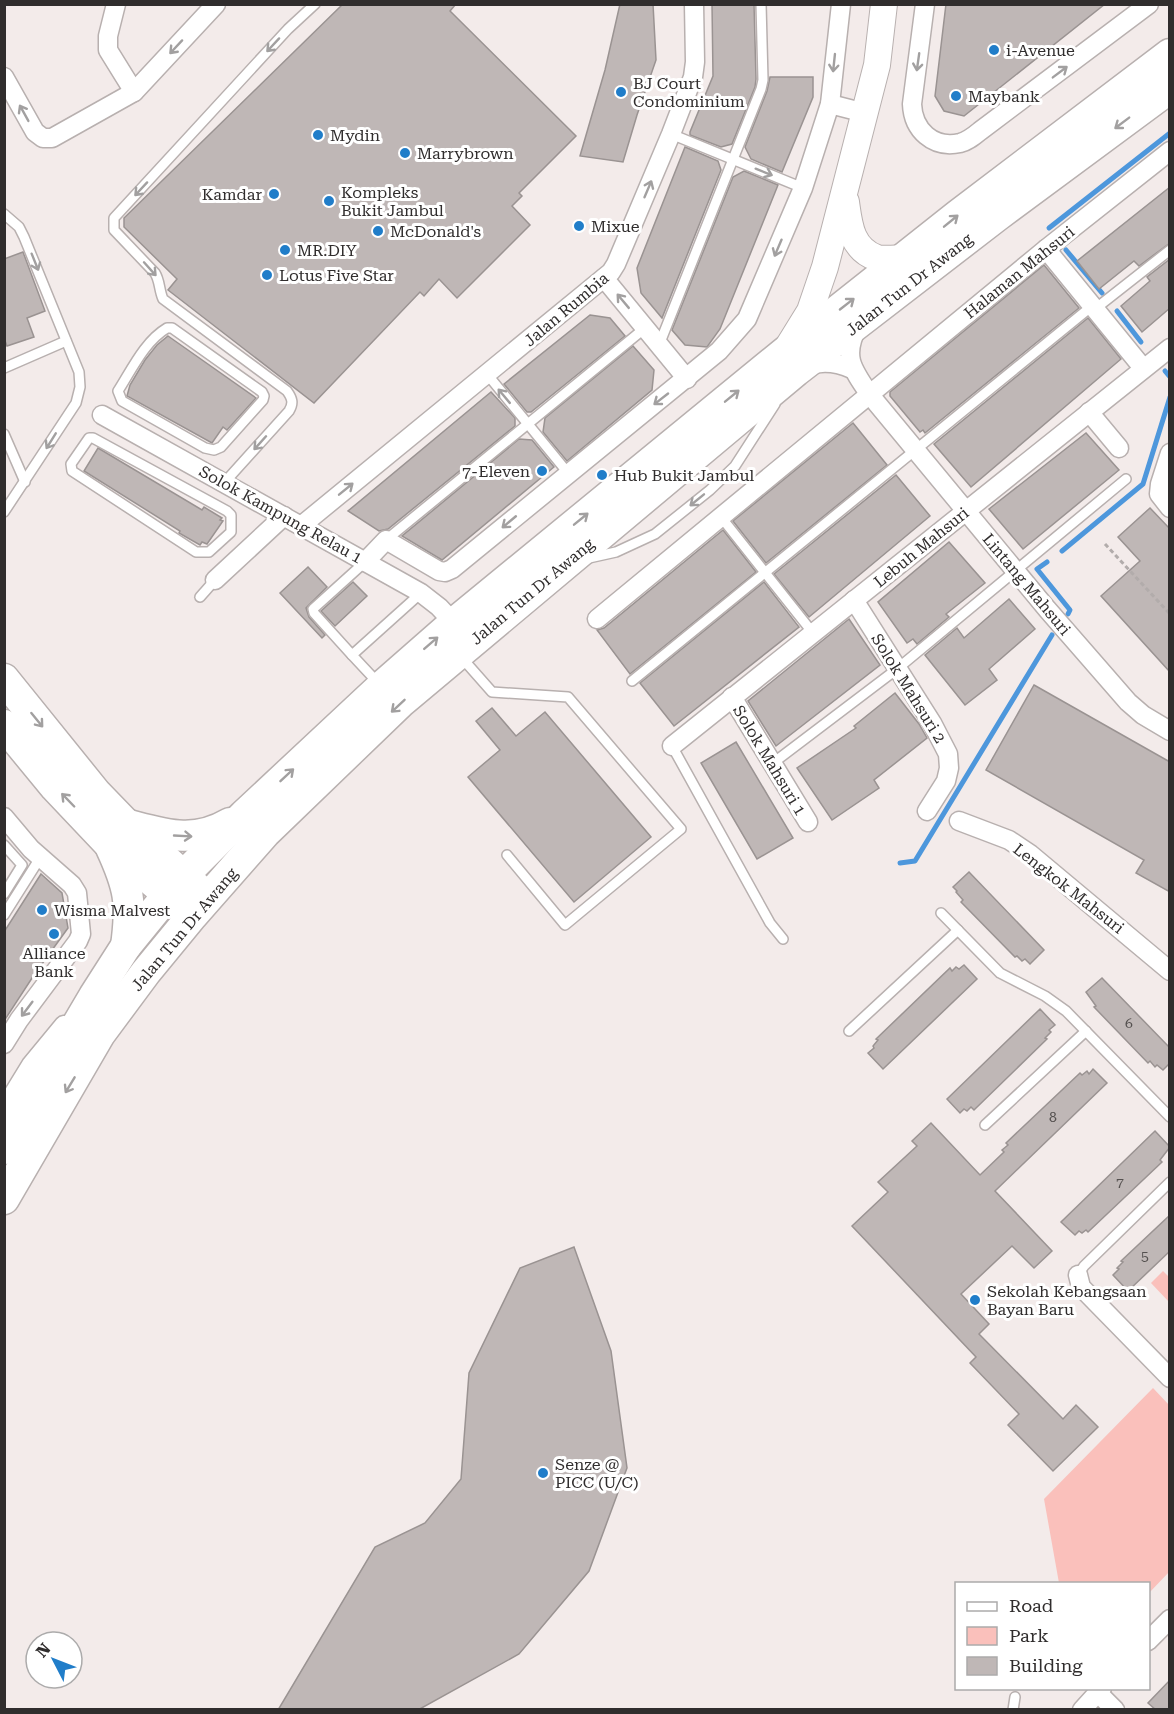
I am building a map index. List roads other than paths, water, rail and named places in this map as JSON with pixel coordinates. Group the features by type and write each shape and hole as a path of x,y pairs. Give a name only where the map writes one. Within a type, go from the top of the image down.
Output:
{"main road":[{"name":"Jalan Tun Dr Awang","path":"4,1199 100,1034 146,972 200,906 265,833 401,702 558,569 906,258 958,215 1170,54"},
{"name":"Jalan Tun Dr Awang","path":"4,1149 126,946 175,885 244,815 381,687 454,623 790,362 862,319 1170,88"},
{"path":"4,679 96,793 117,834 129,902 126,946"},
{"path":"4,725 55,787 117,834 200,906"},
{"path":"117,834 200,836 219,830 244,815"}],"street":[{"path":"116,4 108,36 108,50 134,92"},
{"path":"4,77 35,132 43,138 52,138 134,92 216,4"},
{"name":"Jalan Rumbia","path":"301,526 604,278 616,264 693,77 694,4"},
{"path":"365,562 386,540 439,571 445,572 452,569 687,379 719,351 747,319 804,188 830,104 841,4"},
{"path":"852,369 828,362 813,364 790,362 818,292 845,192 877,65 884,4"},
{"path":"925,4 912,116 916,126 923,133 933,139 952,143 970,139 1149,4"},
{"path":"830,104 865,113"},
{"name":"Halaman Mahsuri","path":"870,395 1046,249 1170,151"},
{"path":"845,192 849,230 855,241 866,252 879,259 906,258"},
{"path":"1046,249 1143,369"},
{"path":"604,278 687,379"},
{"path":"852,369 850,354 852,338 862,319"},
{"name":"Lebuh Mahsuri","path":"672,746 1170,348"},
{"name":"Lintang Mahsuri","path":"852,369 870,395 1015,571 1128,702 1143,715 1170,730"},
{"path":"597,619 870,395"},
{"path":"1089,412 1119,448"},
{"name":"Solok Kampung Relau 1","path":"106,417 422,593 454,623"},
{"path":"1170,453 1160,484 1159,495 1170,508"},
{"path":"215,580 284,516"},
{"name":"Solok Mahsuri 2","path":"854,600 943,741 948,754 949,768 946,781 927,812"},
{"name":"Solok Mahsuri 1","path":"732,697 808,822"},
{"path":"4,817 40,858 72,885 77,893 81,934 4,1044"},
{"name":"Lengkok Mahsuri","path":"958,821 1009,840 1030,854 1170,971"},
{"path":"4,1109 31,1065 72,1014 94,996"},
{"path":"1078,1275 1081,1287 1170,1378"},
{"path":"1150,1640 1170,1619"},
{"path":"1082,1710 1100,1691 1115,1710"}],"lane":[{"path":"224,483 289,411 292,401 290,396 287,391 163,299 158,279 154,273 114,231 114,218 288,29 315,4"},
{"path":"659,345 734,159 763,80 761,4"},
{"path":"671,134 804,188"},
{"path":"4,214 20,227 79,372 80,387 76,403 4,512"},
{"path":"632,681 1094,307 1170,250"},
{"path":"172,327 264,396 263,400 221,447 214,450 205,448 122,401 118,391 141,354 161,332 172,327"},
{"path":"386,540 645,328"},
{"path":"4,368 66,342"},
{"path":"487,374 568,473"},
{"path":"106,417 122,401"},
{"path":"4,434 25,482"},
{"path":"93,438 171,480 231,515 231,532 209,552 196,552 72,471 71,464 85,441 93,438"},
{"path":"171,480 205,448"},
{"path":"773,763 897,669 1126,479"},
{"path":"721,517 813,633"},
{"path":"365,562 313,609 314,613 381,687"},
{"path":"200,597 215,580"},
{"path":"352,656 422,593"},
{"path":"458,654 492,692 568,698 681,829 566,925 507,855"},
{"path":"672,746 770,923 783,939"},
{"path":"4,845 22,865 4,894"},
{"path":"4,915 40,858"},
{"path":"940,913 1000,973 1045,996 1066,1011 1170,1117"},
{"path":"849,1031 958,930"},
{"path":"985,1125 1086,1031"},
{"path":"1078,1275 1084,1266 1170,1182"},
{"path":"1013,1710 1015,1697"}],"waterway":[{"path":"1049,228 1170,133"},
{"path":"1066,250 1102,293"},
{"path":"1117,311 1141,342"},
{"path":"1165,371 1170,377"},
{"path":"1062,551 1143,484 1170,397"},
{"path":"1047,562 1037,569 1070,610 1068,614"},
{"path":"900,863 915,861 1052,635"}],"place":[{"name":"i-Avenue","path":"994,50"},
{"name":"BJ Court Condominium","path":"621,92"},
{"name":"Maybank","path":"956,96"},
{"name":"Mydin","path":"318,135"},
{"name":"Marrybrown","path":"405,153"},
{"name":"Kamdar","path":"274,194"},
{"name":"Kompleks Bukit Jambul","path":"329,201"},
{"name":"Mixue","path":"579,226"},
{"name":"McDonald's","path":"378,231"},
{"name":"MR.DIY","path":"285,250"},
{"name":"Lotus Five Star","path":"267,275"},
{"name":"7-Eleven","path":"542,471"},
{"name":"Hub Bukit Jambul","path":"602,475"},
{"name":"Wisma Malvest","path":"42,910"},
{"name":"Alliance Bank","path":"54,934"},
{"name":"Sekolah Kebangsaan Bayan Baru","path":"975,1300"},
{"name":"Senze @ PICC (U/C)","path":"543,1473"}]}
